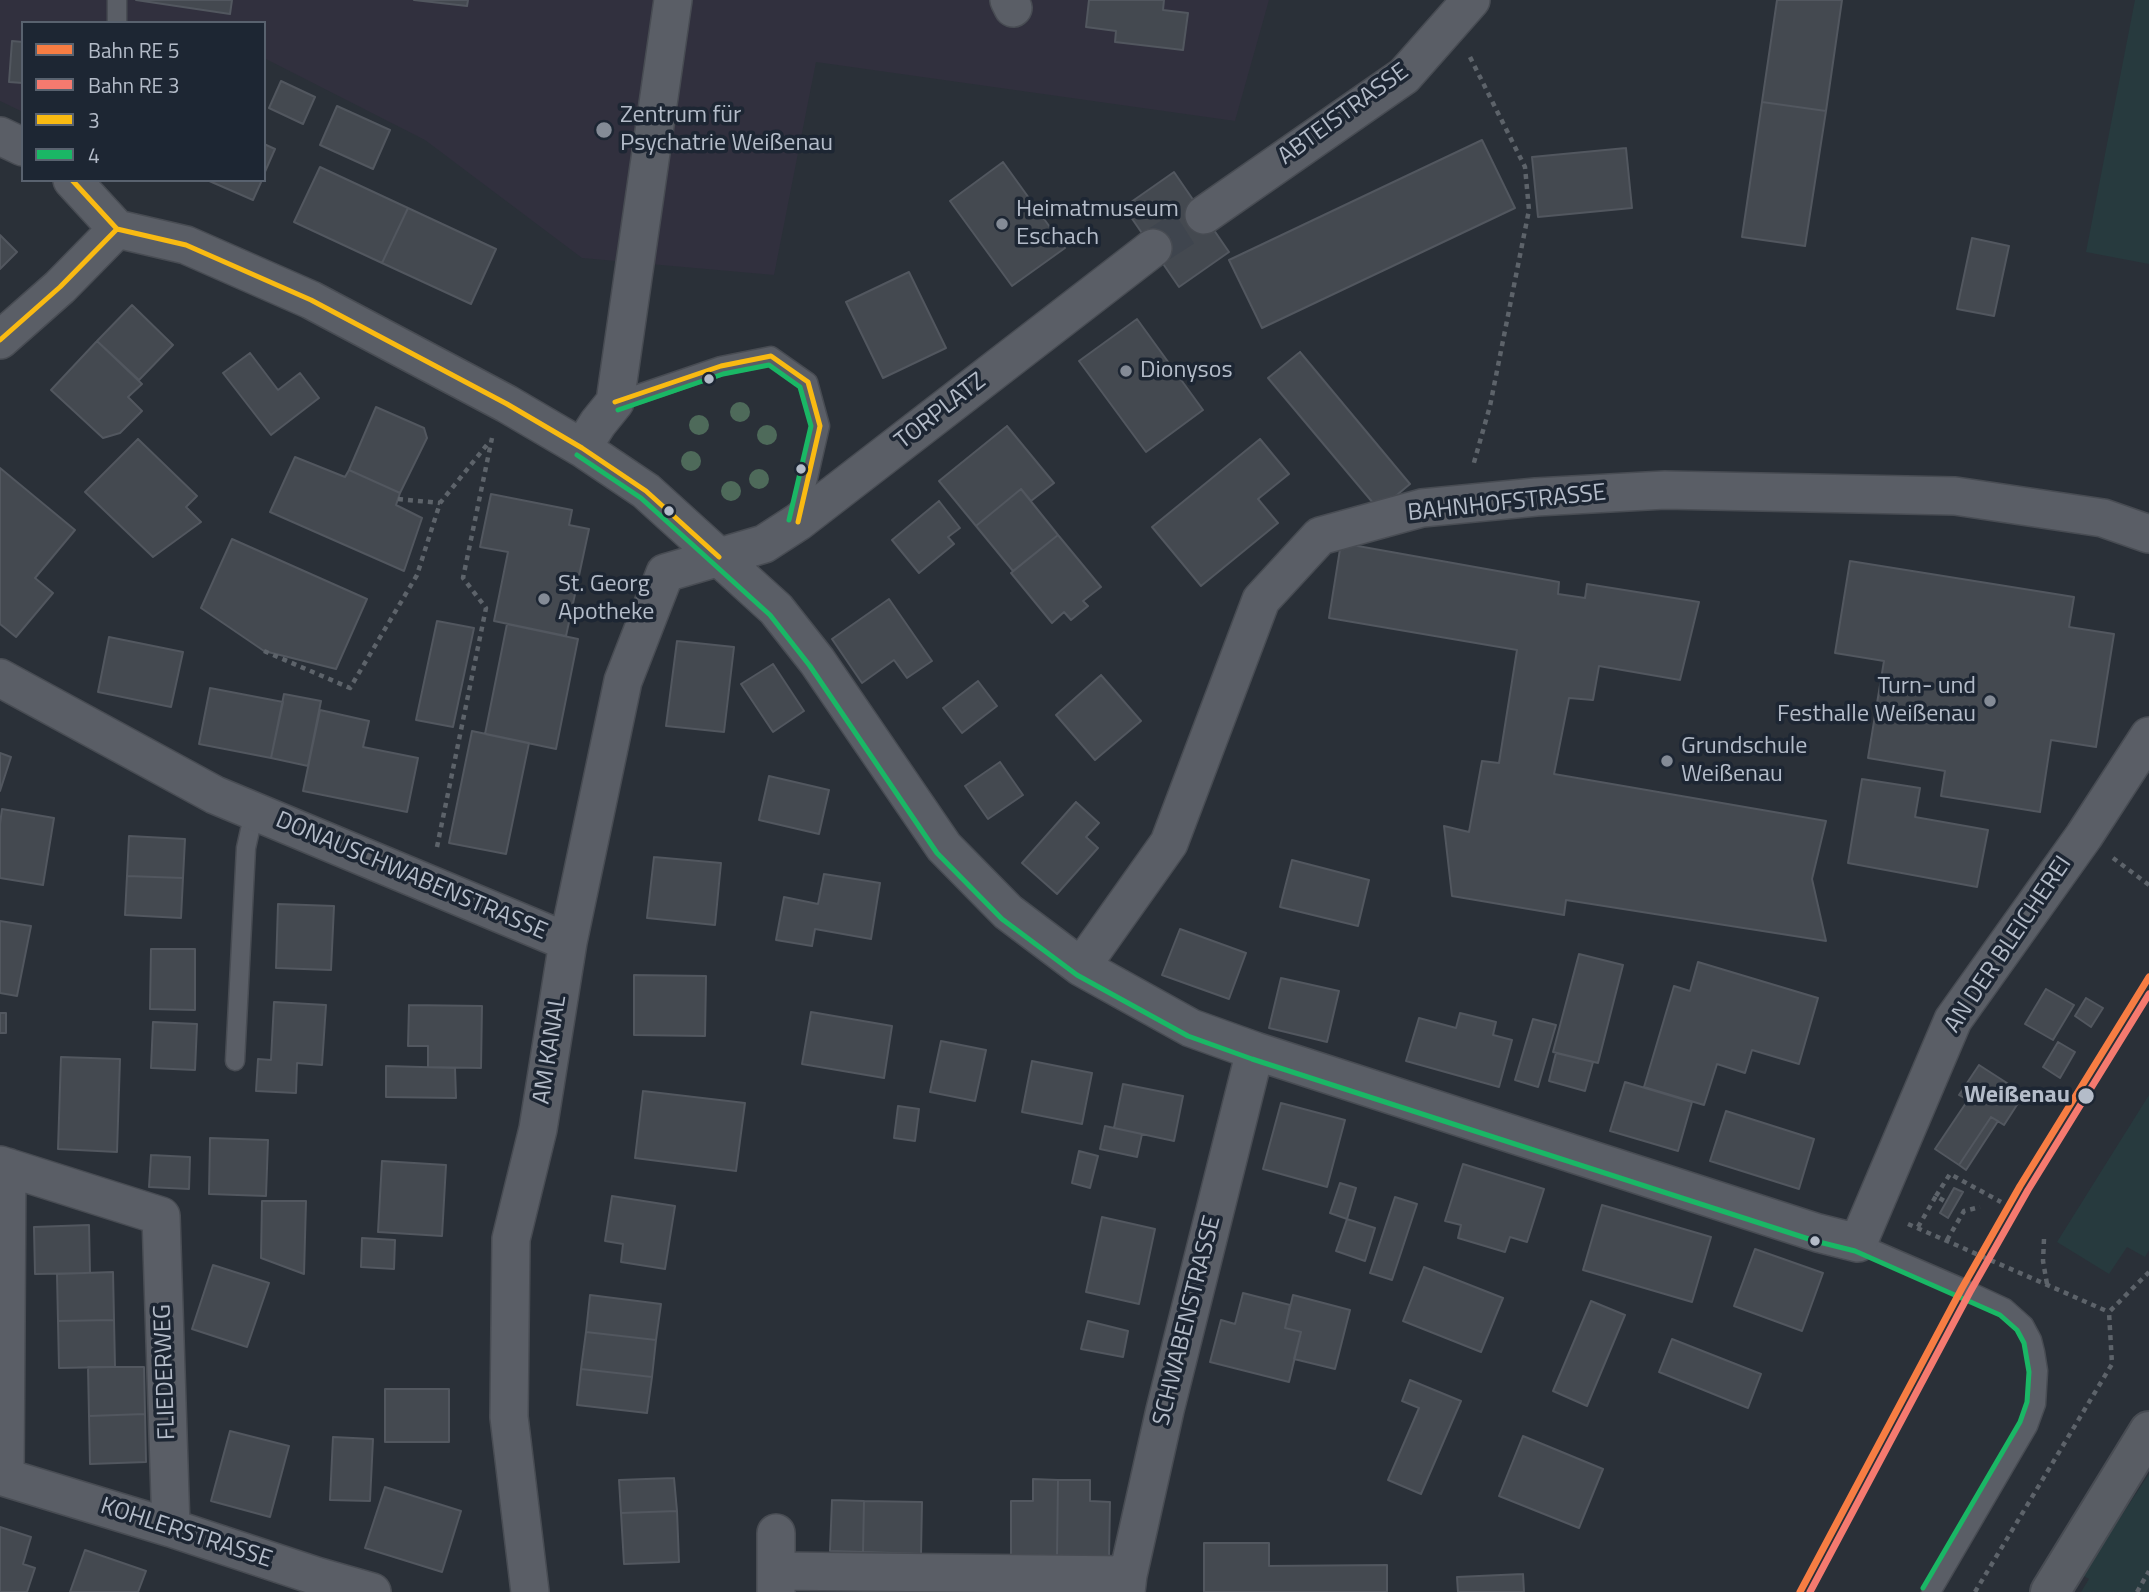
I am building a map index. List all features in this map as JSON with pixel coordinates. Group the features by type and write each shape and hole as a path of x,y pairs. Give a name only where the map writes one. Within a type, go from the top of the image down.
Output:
{"street":[{"path":"582,448 615,402 673,0"},
{"name":"ABTEISTRASSE","path":"1204,215 1404,76 1461,12"},
{"path":"0,136 21,146"},
{"path":"74,182 117,229 186,245 311,300 506,404 582,448 646,491 776,609 817,661 944,847 1009,912 1081,967 1191,1028 1255,1051 1818,1233 1858,1243"},
{"path":"0,340 60,287 117,229"},
{"name":"TORPLATZ","path":"719,557 764,544 798,522 1153,248"},
{"name":"BAHNHOFSTRASSE","path":"1081,967 1169,843 1261,600 1320,536 1422,508 1536,497 1665,490 1955,496 2103,519 2149,534"},
{"name":"AM KANAL","path":"530,1592 509,1417 511,1239 538,1129 568,942 624,681 665,573 719,557"},
{"name":"DONAUSCHWABENSTRASSE","path":"0,678 215,795 568,942"},
{"name":"AN DER BLEICHEREI","path":"1858,1243 1953,1020 2084,836 2149,736"},
{"name":"SCHWABENSTRASSE","path":"1127,1583 1169,1397 1255,1051"},
{"path":"3,1476 4,1166"},
{"name":"FLIEDERWEG","path":"4,1166 161,1216 171,1528"},
{"path":"2059,1578 2149,1432"},
{"name":"KOHLERSTRASSE","path":"3,1476 171,1528 313,1584 372,1592"},
{"path":"776,1533 777,1581 1127,1583"}],"lane":[{"path":"117,0 117,21"},
{"path":"615,402 721,366 771,356 808,382 820,426 798,522"},
{"name":"DONAUSCHWABENSTRASSE","path":"235,1061 246,848 254,812"},
{"path":"1858,1243 2005,1308 2024,1325 2035,1353 2038,1371 2036,1404 2028,1426 1931,1592"}],"path":[{"path":"1461,12 1493,100 1525,167 1529,210 1490,407 1461,504"},
{"path":"429,886 486,608 463,578 491,440 506,404"},
{"path":"264,650 350,688 417,575 440,503 491,440"},
{"path":"398,499 440,503"},
{"path":"2119,862 2149,885"},
{"path":"1918,1227 1950,1174 2001,1202"},
{"path":"1936,1196 1946,1202"},
{"path":"1980,1207 1964,1212 1947,1240 2109,1312"},
{"path":"2044,1239 2043,1261 2047,1285"},
{"path":"1986,1592 1976,1590 2112,1364 2109,1312 2149,1272"},
{"path":"2137,1592 2149,1571"}],"shaded area":[{"name":"Zentrum für Psychatrie Weißenau","path":"0,0 1269,0 1235,121 816,62 774,275 582,258 425,140 266,59 266,21 21,21 21,111 0,101"}],"green space":[{"path":"2135,0 2149,0 2149,264 2086,252"},
{"path":"2149,1095 2149,1250 2145,1257 2127,1247 2109,1274 2057,1242"},
{"path":"2149,1474 2149,1592 2081,1592 2089,1579 2082,1575"}],"building":[{"path":"136,0 232,0 230,14"},
{"path":"414,0 468,0 467,6"},
{"path":"1089,0 1164,0 1163,10 1188,13 1183,50 1115,42 1116,31 1086,27"},
{"path":"1777,0 1842,0 1826,111 1762,102"},
{"path":"12,41 21,42 21,83 9,82"},
{"path":"281,81 315,97 303,124 269,108"},
{"path":"1762,102 1826,111 1805,246 1742,237"},
{"path":"337,106 390,130 373,169 320,145"},
{"path":"1482,140 1515,208 1262,328 1229,260"},
{"path":"266,145 275,149 266,169"},
{"path":"1626,148 1632,208 1538,217 1532,157"},
{"path":"1003,162 1065,248 1012,286 950,201"},
{"path":"320,167 408,208 382,263 294,222"},
{"path":"1174,172 1229,252 1179,287 1124,207"},
{"path":"212,182 261,182 253,200"},
{"path":"408,208 496,249 471,304 382,263"},
{"path":"0,235 17,252 0,269"},
{"path":"1972,238 2009,246 1994,316 1957,309"},
{"path":"909,272 946,348 883,378 846,302"},
{"path":"132,305 173,345 139,380 97,341"},
{"path":"1137,319 1203,410 1146,452 1079,361"},
{"path":"97,341 142,384 128,397 142,411 120,433 103,438 51,390"},
{"path":"1300,352 1410,484 1379,510 1268,378"},
{"path":"250,353 278,390 300,373 319,398 271,435 223,373"},
{"path":"376,407 424,428 427,438 400,493 349,470"},
{"path":"1007,426 1054,483 1031,501 1021,489 976,526 939,481"},
{"path":"138,439 197,496 186,507 201,522 153,557 85,492"},
{"path":"1260,439 1289,474 1258,499 1278,523 1201,586 1152,527"},
{"path":"295,457 345,477 349,470 400,493 396,505 422,518 404,571 270,512"},
{"path":"0,468 75,530 35,578 53,593 16,637 0,624"},
{"path":"1021,489 1058,535 1013,571 976,526"},
{"path":"491,494 572,510 569,525 589,529 566,636 494,621 508,552 480,547"},
{"path":"939,501 960,528 948,537 954,544 919,573 892,540"},
{"path":"1058,535 1101,587 1083,601 1088,606 1071,620 1064,612 1052,623 1011,573"},
{"path":"232,539 367,599 336,669 264,651 201,608"},
{"name":"Grundschule Weißenau","path":"1341,543 1559,582 1558,594 1585,598 1587,584 1699,602 1680,680 1599,666 1593,700 1569,698 1554,774 1826,821 1812,879 1826,941 1566,900 1564,915 1452,896 1444,826 1469,832 1482,761 1499,763 1517,650 1329,618"},
{"name":"Turn- und Festhalle Weißenau","path":"1850,561 2074,597 2069,627 2114,634 2096,747 2051,740 2040,812 1941,796 1945,771 1868,758 1884,661 1835,653"},
{"path":"889,599 932,661 907,678 894,660 862,683 832,639"},
{"path":"437,621 474,628 453,727 416,720"},
{"path":"507,624 578,639 556,749 485,734"},
{"path":"109,637 183,652 171,707 98,692"},
{"path":"677,641 734,647 724,732 666,726"},
{"path":"773,664 804,711 773,732 741,684"},
{"path":"1101,675 1141,721 1095,760 1056,715"},
{"path":"978,681 997,706 962,733 943,708"},
{"path":"210,688 283,702 271,758 199,744"},
{"path":"284,694 321,701 308,766 271,758"},
{"path":"320,710 369,721 363,747 418,758 407,812 303,791"},
{"path":"472,731 529,743 506,854 449,843"},
{"path":"0,753 11,757 0,791"},
{"path":"1000,762 1023,795 988,819 965,786"},
{"path":"769,776 829,790 819,834 759,820"},
{"path":"1862,779 1920,788 1915,817 1988,830 1977,887 1848,863"},
{"path":"1076,802 1099,823 1086,837 1098,848 1057,894 1022,863"},
{"path":"2,809 54,818 43,885 0,878"},
{"path":"129,836 185,839 183,878 127,876"},
{"path":"654,857 721,863 715,925 647,918"},
{"path":"1292,860 1369,880 1358,926 1280,907"},
{"path":"824,874 880,883 871,939 815,929 812,946 776,940 784,897 818,904"},
{"path":"127,876 183,878 181,918 125,915"},
{"path":"278,904 334,906 331,970 276,968"},
{"path":"0,921 31,926 17,996 0,993"},
{"path":"1180,929 1246,953 1229,999 1162,975"},
{"path":"151,949 195,949 195,1010 150,1009"},
{"path":"1579,954 1623,965 1598,1063 1553,1052"},
{"path":"1698,962 1818,998 1799,1064 1752,1050 1745,1073 1717,1064 1704,1105 1644,1087 1674,986 1690,991"},
{"path":"634,975 706,976 705,1036 634,1035"},
{"path":"1281,978 1339,991 1327,1042 1269,1028"},
{"path":"2046,989 2074,1005 2053,1040 2025,1024"},
{"path":"2086,998 2103,1008 2091,1027 2075,1016"},
{"path":"274,1002 326,1005 322,1065 297,1063 296,1093 256,1091 258,1059 271,1060"},
{"path":"409,1005 482,1006 481,1068 428,1067 428,1046 408,1046"},
{"path":"811,1012 892,1026 884,1078 802,1064"},
{"path":"0,1013 6,1013 6,1033 0,1033"},
{"path":"1460,1013 1496,1022 1493,1035 1512,1040 1499,1087 1406,1061 1419,1018 1456,1028"},
{"path":"1533,1019 1556,1025 1538,1087 1515,1080"},
{"path":"153,1022 197,1024 195,1070 151,1068"},
{"path":"941,1041 986,1050 975,1101 930,1092"},
{"path":"2058,1042 2075,1052 2060,1078 2043,1067"},
{"path":"1556,1053 1593,1062 1585,1091 1549,1081"},
{"path":"61,1057 120,1059 117,1152 58,1149"},
{"path":"1032,1061 1092,1073 1082,1124 1022,1112"},
{"path":"1979,1065 2024,1094 2004,1125 1991,1117 1959,1165 1935,1149 1968,1100 1959,1095"},
{"path":"386,1066 455,1068 456,1098 386,1097"},
{"path":"1625,1082 1692,1102 1678,1151 1610,1131"},
{"path":"1123,1084 1183,1096 1174,1141 1114,1128"},
{"path":"643,1091 745,1103 736,1171 635,1158"},
{"path":"1281,1103 1345,1120 1327,1187 1263,1169"},
{"path":"898,1106 919,1109 915,1141 894,1138"},
{"path":"1726,1111 1814,1139 1799,1189 1710,1161"},
{"path":"1991,1117 1998,1121 1966,1170 1959,1165"},
{"path":"1105,1126 1142,1134 1137,1157 1100,1149"},
{"path":"210,1138 268,1140 266,1196 209,1194"},
{"path":"1079,1151 1098,1156 1090,1188 1072,1183"},
{"path":"151,1155 190,1157 189,1189 149,1187"},
{"path":"382,1161 446,1165 442,1236 378,1232"},
{"path":"1463,1164 1544,1189 1527,1242 1510,1237 1505,1252 1458,1238 1461,1225 1445,1221"},
{"path":"1340,1183 1356,1188 1347,1219 1330,1213"},
{"path":"1954,1188 1963,1192 1948,1218 1940,1213"},
{"path":"612,1196 675,1206 665,1269 621,1262 623,1244 605,1241"},
{"path":"1395,1197 1417,1204 1392,1280 1370,1273"},
{"path":"262,1201 306,1201 304,1274 261,1258"},
{"path":"1602,1205 1711,1237 1692,1302 1583,1270"},
{"path":"1102,1217 1155,1229 1139,1304 1086,1292"},
{"path":"1347,1219 1375,1228 1365,1261 1336,1251"},
{"path":"89,1225 90,1273 35,1274 34,1227"},
{"path":"362,1238 395,1240 394,1269 361,1267"},
{"path":"1755,1249 1823,1273 1802,1331 1734,1306"},
{"path":"213,1265 269,1283 247,1347 192,1329"},
{"path":"1424,1267 1503,1298 1481,1352 1403,1321"},
{"path":"113,1272 114,1320 58,1321 57,1274"},
{"path":"1243,1293 1290,1305 1285,1328 1301,1332 1289,1382 1210,1362 1221,1320 1235,1324"},
{"path":"590,1295 661,1304 656,1340 586,1332"},
{"path":"1293,1295 1350,1310 1335,1369 1294,1359 1301,1332 1285,1328"},
{"path":"1591,1301 1625,1315 1587,1406 1553,1391"},
{"path":"114,1320 115,1367 59,1368 58,1321"},
{"path":"1088,1321 1128,1331 1123,1357 1081,1349"},
{"path":"586,1332 656,1340 652,1377 581,1369"},
{"path":"1672,1339 1761,1374 1748,1408 1659,1372"},
{"path":"88,1367 144,1367 145,1414 89,1416"},
{"path":"581,1369 652,1377 647,1413 577,1405"},
{"path":"1410,1380 1461,1401 1421,1494 1388,1480 1419,1408 1402,1401"},
{"path":"385,1389 449,1389 449,1442 385,1442"},
{"path":"145,1414 146,1462 90,1464 89,1416"},
{"path":"230,1431 289,1446 270,1517 211,1501"},
{"path":"1523,1436 1603,1469 1579,1528 1499,1496"},
{"path":"333,1437 373,1439 370,1501 330,1500"},
{"path":"674,1478 677,1511 621,1513 619,1480"},
{"path":"1033,1479 1058,1480 1057,1557 1011,1556 1011,1501 1033,1501"},
{"path":"1058,1480 1090,1480 1090,1501 1110,1502 1109,1558 1057,1557"},
{"path":"385,1487 461,1511 442,1572 365,1548"},
{"path":"832,1500 864,1501 863,1552 830,1551"},
{"path":"864,1501 922,1502 921,1554 863,1552"},
{"path":"677,1511 679,1562 624,1564 621,1513"},
{"path":"0,1527 31,1537 23,1564 35,1568 27,1592 0,1592"},
{"path":"1204,1543 1269,1543 1269,1566 1387,1565 1387,1592 1204,1592"},
{"path":"85,1550 146,1571 138,1592 70,1592"},
{"path":"1523,1574 1524,1592 1458,1592 1457,1577"}],"tunnel":[{"path":"1153,248 1204,215"}],"transit line":[{"name":"3","path":"74,182 117,229 186,245 311,300 507,404 582,448 646,491 719,557"},
{"name":"3","path":"0,340 60,287 117,229"},
{"name":"3","path":"615,402 721,366 771,356 808,382 820,426 798,522"},
{"name":"4","path":"618,410 723,374 769,365 800,387 811,426 789,520"},
{"name":"4","path":"577,455 641,498 770,615 810,666 937,853 1002,919 1077,975 1188,1036 1815,1241 1855,1251 2000,1315 2017,1330 2024,1343 2029,1372 2027,1402 2020,1422 1923,1588"},
{"path":"1800,1592 1962,1288 2020,1186 2149,977"},
{"path":"1810,1592 1970,1292 2028,1190 2149,994"}],"place":[{"name":"Zentrum für Psychatrie Weißenau","path":"604,130"},
{"name":"Heimatmuseum Eschach","path":"1002,224"},
{"name":"Dionysos","path":"1126,371"},
{"name":"St. Georg Apotheke","path":"544,599"},
{"name":"Turn- und Festhalle Weißenau","path":"1990,701"},
{"name":"Grundschule Weißenau","path":"1667,761"},
{"name":"Weißenau","path":"2086,1096"}]}
